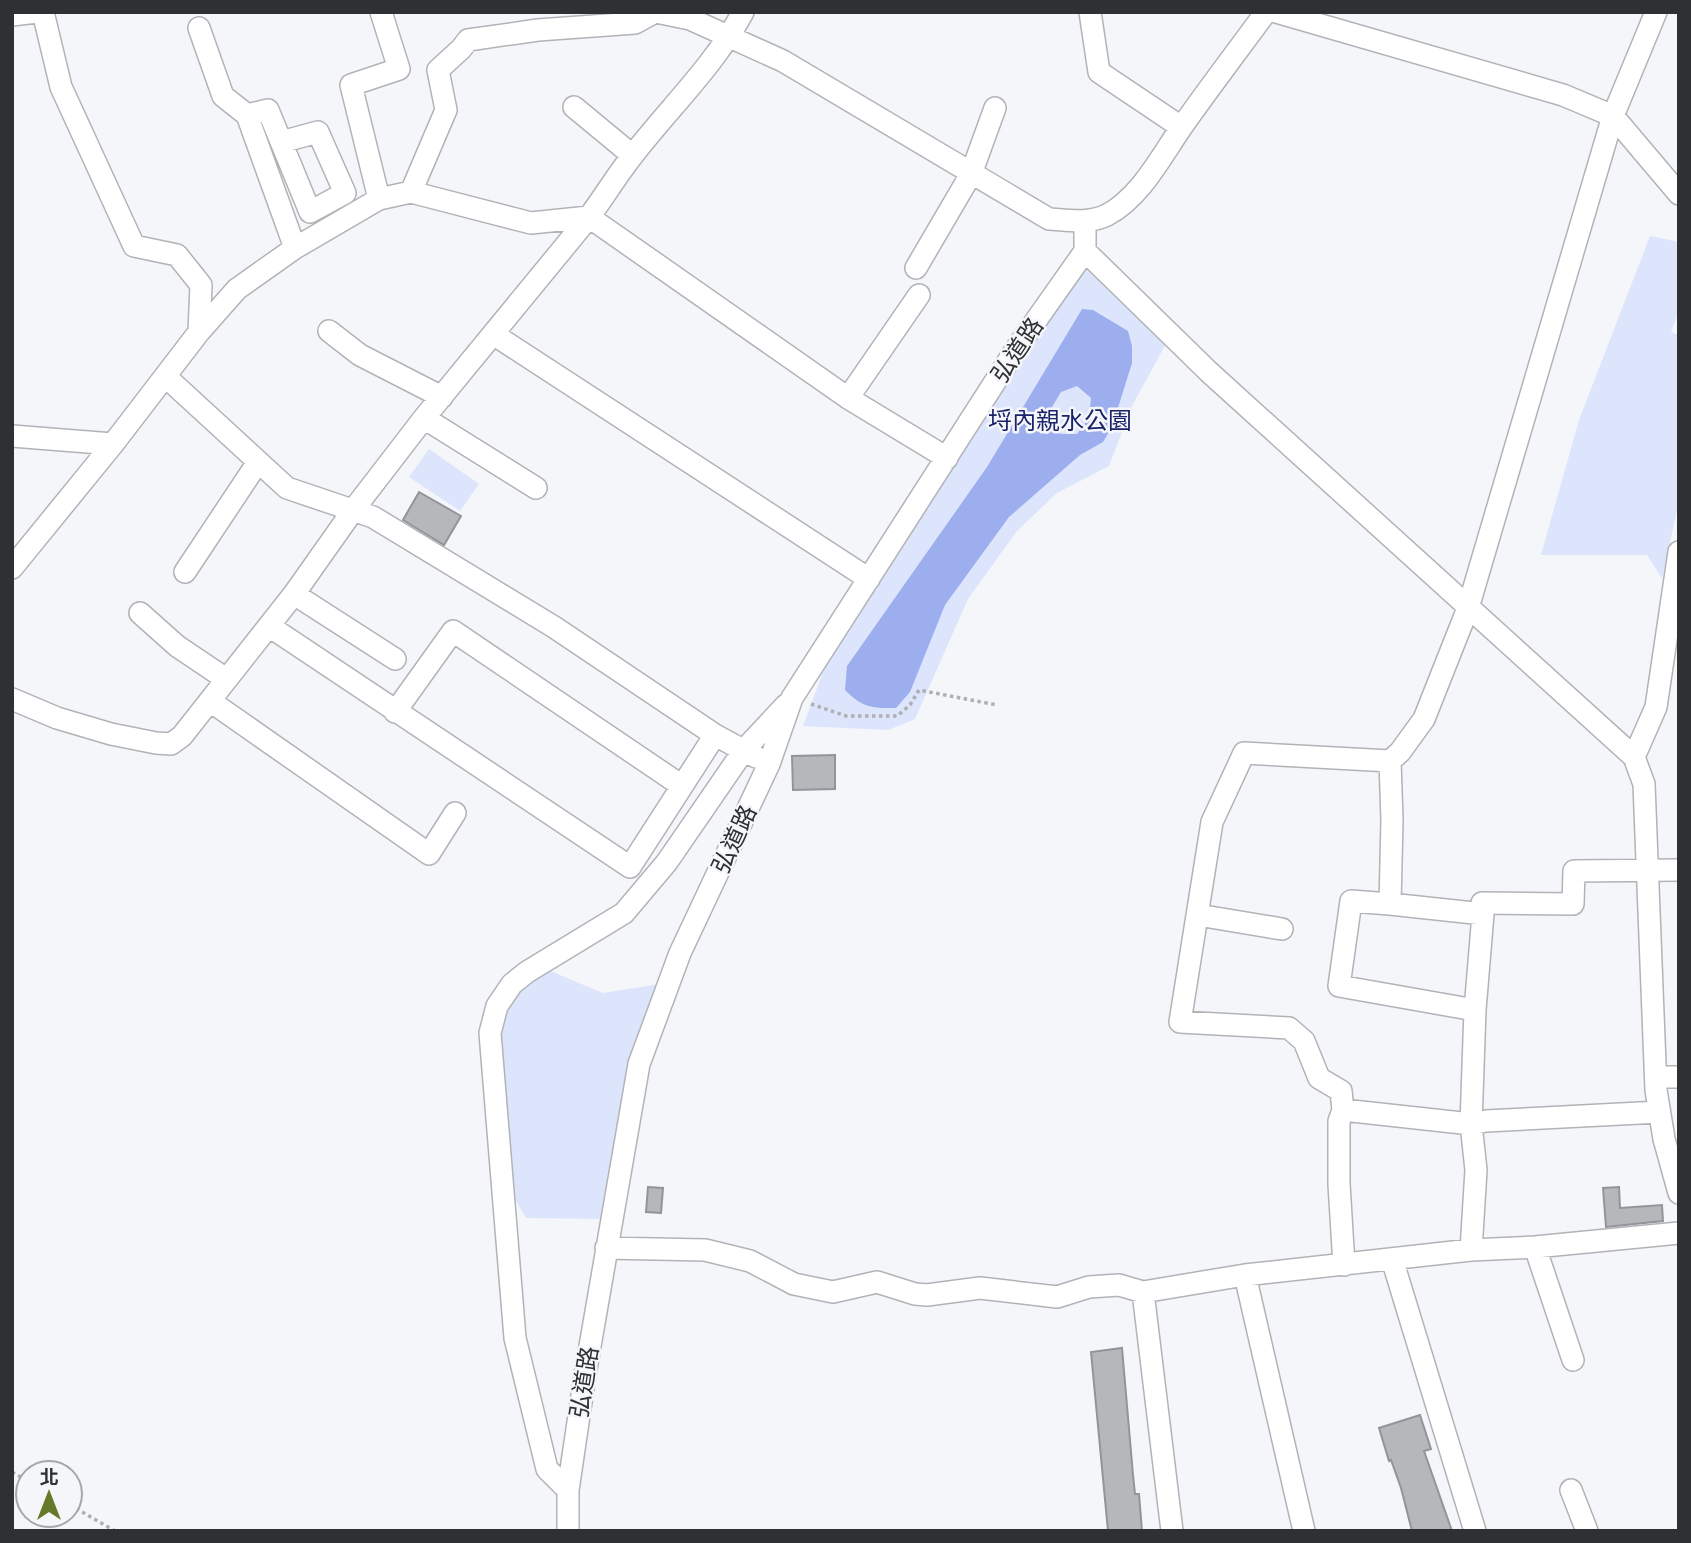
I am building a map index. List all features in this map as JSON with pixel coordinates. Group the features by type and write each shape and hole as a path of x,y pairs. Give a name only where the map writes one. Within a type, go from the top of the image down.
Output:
{"street":[{"path":"12,15 37,12"},
{"path":"43,12 61,87 134,246 177,255 201,285 199,332"},
{"path":"379,198 351,85 399,69 381,12"},
{"path":"411,192 446,110 438,70 468,40 538,30 635,23 655,12 690,19 782,61 1049,219 1085,221 1107,215 1158,165 1181,127 1266,12"},
{"path":"12,699 57,718 111,734 172,744 182,736 294,594 354,509 424,418 589,217 632,155 729,38 743,12"},
{"path":"1090,12 1100,72 1181,127"},
{"path":"1276,12 1563,95 1613,116 1679,194"},
{"path":"1344,1265 1339,1184 1339,1121 1343,1110 1341,1091 1319,1077 1304,1041 1289,1028 1180,1022 1212,822 1244,753 1390,761 1400,752 1424,719 1468,608 1613,116 1656,12"},
{"path":"199,28 223,96 247,115 295,248"},
{"path":"574,107 632,155"},
{"path":"916,268 971,174 995,108"},
{"path":"247,115 268,110 281,142"},
{"path":"12,568 113,444 199,332 237,289 295,248 379,198 411,192 531,223 589,217 848,398 947,458"},
{"path":"1085,221 1085,251 1209,372 1634,757 1644,784 1659,1112 1671,1170 1679,1193"},
{"name":"弘道路","path":"568,1531 568,1490 606,1248 639,1064 680,953 769,764 792,698 1018,346 1085,251"},
{"path":"848,398 919,295"},
{"path":"329,331 360,355 442,397"},
{"path":"493,334 869,579"},
{"path":"165,376 287,488 373,517 554,627 715,735 769,764"},
{"path":"424,418 536,488"},
{"path":"12,436 113,444"},
{"path":"185,572 258,462"},
{"path":"1634,757 1656,707 1679,552"},
{"path":"294,594 395,659"},
{"path":"140,613 177,646 226,680"},
{"path":"269,626 629,867 715,735"},
{"path":"395,712 453,631 682,786"},
{"path":"568,1490 547,1469 515,1338 490,1033 497,1006 512,984 527,972 624,913 667,862 744,750 792,698"},
{"path":"210,701 429,854 455,813"},
{"path":"1390,761 1390,904"},
{"path":"1471,1250 1476,1170 1471,1124 1482,902 1573,904 1574,871 1679,870"},
{"path":"1475,1010 1339,986 1351,901 1483,914"},
{"path":"1198,915 1282,929"},
{"path":"1656,1077 1679,1077"},
{"path":"1343,1110 1471,1124 1659,1112"},
{"path":"606,1248 705,1250 750,1261 794,1284 833,1292 877,1282 926,1295 980,1288 1057,1297 1089,1287 1119,1285 1143,1292 1245,1275 1471,1250 1535,1247 1679,1233"},
{"path":"1535,1247 1573,1360"},
{"path":"1392,1259 1475,1531"},
{"path":"1245,1275 1304,1531"},
{"path":"1143,1292 1171,1531"},
{"path":"1571,1490 1587,1531"}],"path":[{"path":"792,698 846,716 897,716 911,705 919,690 997,705"},
{"path":"84,1513 115,1531"}],"green space":[{"path":"1650,236 1679,242 1679,311 1671,332 1679,335 1679,501 1662,579 1647,555 1541,555 1579,420"},
{"name":"埒內親水公園","path":"1085,265 1167,342 1132,406 1109,466 1057,493 1017,531 968,599 915,719 888,730 803,726 827,661"},
{"path":"429,449 479,484 460,511 409,477"},
{"path":"548,970 603,993 660,984 602,1219 526,1218 508,1188 497,1021 528,980"}],"water":[{"path":"1082,309 1093,310 1128,331 1132,346 1132,363 1112,427 1103,442 1080,455 1009,517 945,605 910,692 896,708 862,704 845,690 847,666 987,467","holes":["1077,386 1091,398 1089,418 1077,434 1061,434 1048,425 1052,407 1061,392"]}],"building":[{"path":"419,492 461,516 444,545 403,520"},
{"path":"835,755 835,789 793,790 792,756"},
{"path":"648,1187 663,1188 661,1213 646,1212"},
{"path":"1619,1187 1620,1208 1662,1205 1663,1221 1606,1227 1603,1188"},
{"path":"1122,1348 1135,1494 1139,1494 1142,1531 1108,1531 1091,1352"},
{"path":"1420,1415 1431,1449 1424,1451 1452,1531 1412,1531 1401,1488 1379,1428"}]}
